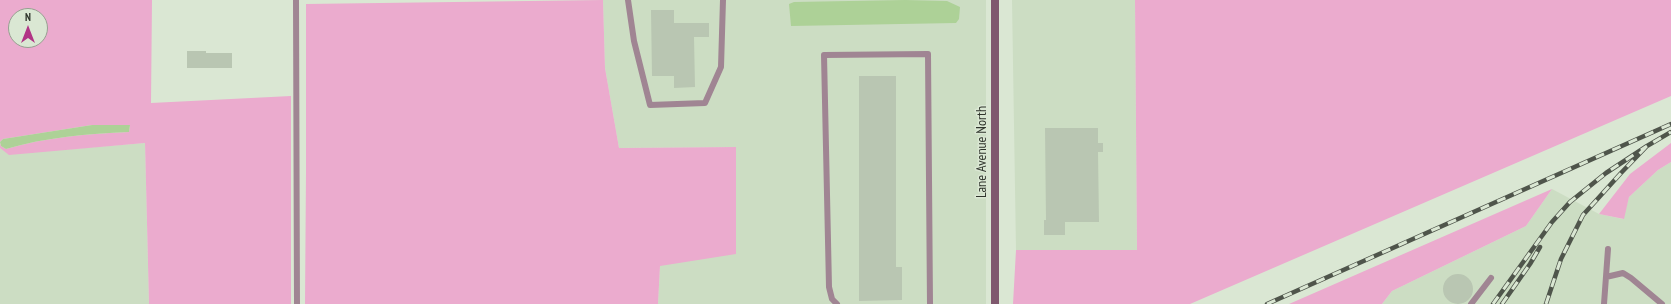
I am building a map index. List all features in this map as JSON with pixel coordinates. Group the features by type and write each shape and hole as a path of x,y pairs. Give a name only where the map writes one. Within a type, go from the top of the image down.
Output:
{"main road":[{"name":"Lane Avenue North","path":"995,304 996,0"}],"lane":[{"path":"296,0 297,304"},
{"path":"628,0 634,41 650,105 705,103 721,67 723,0"},
{"path":"836,304 832,299 829,287 824,55 928,54 930,304"},
{"path":"1604,304 1608,249"},
{"path":"1606,277 1623,273 1662,304"},
{"path":"1471,304 1490,278"}],"shaded area":[{"path":"0,0 152,0 151,103 291,96 291,304 149,304 145,143 9,155 0,148 0,143 1,146 6,149 52,139 129,132 130,125 92,125 3,139 0,142"},
{"path":"603,0 986,0 986,304 658,304 660,266 736,147 619,148 605,68"},
{"path":"603,0 605,68 619,148 736,147 736,254 660,266 658,304 305,304 306,4"},
{"path":"905,0 947,1 960,7 959,19 956,23 791,26 789,4 794,2"},
{"path":"1012,0 1135,0 1137,250 1016,250"},
{"path":"1135,0 1671,0 1671,96 1190,304 1013,304 1016,250 1137,250"},
{"path":"92,125 130,125 129,132 52,139 6,149 1,146 0,142 3,139"},
{"path":"145,143 149,304 0,304 0,148 9,154"},
{"path":"1671,143 1671,162 1658,170 1629,197 1624,219 1599,214 1630,174"},
{"path":"1671,162 1671,304 1382,304 1392,291 1526,226 1552,189 1599,214 1623,219 1629,197 1658,170"},
{"path":"1552,189 1526,226 1392,291 1382,304 1289,304"}],"building":[{"path":"651,10 674,10 674,23 709,23 709,37 694,37 695,87 674,88 674,76 652,76"},
{"path":"187,51 232,53 232,68 187,68"},
{"path":"859,76 896,76 896,267 902,267 902,300 859,301"},
{"path":"1045,128 1098,128 1098,143 1103,143 1103,152 1098,152 1099,222 1065,222 1065,235 1044,235 1044,220 1046,220"},
{"path":"1458,274 1468,279 1473,289 1468,299 1458,304 1448,299 1443,289 1448,279"}],"railway":[{"path":"1267,304 1671,124"},
{"path":"1546,304 1561,259 1583,215 1647,146 1671,132"},
{"path":"1493,304 1552,222 1570,202 1606,173 1647,146"},
{"path":"1502,304 1540,247"}]}
